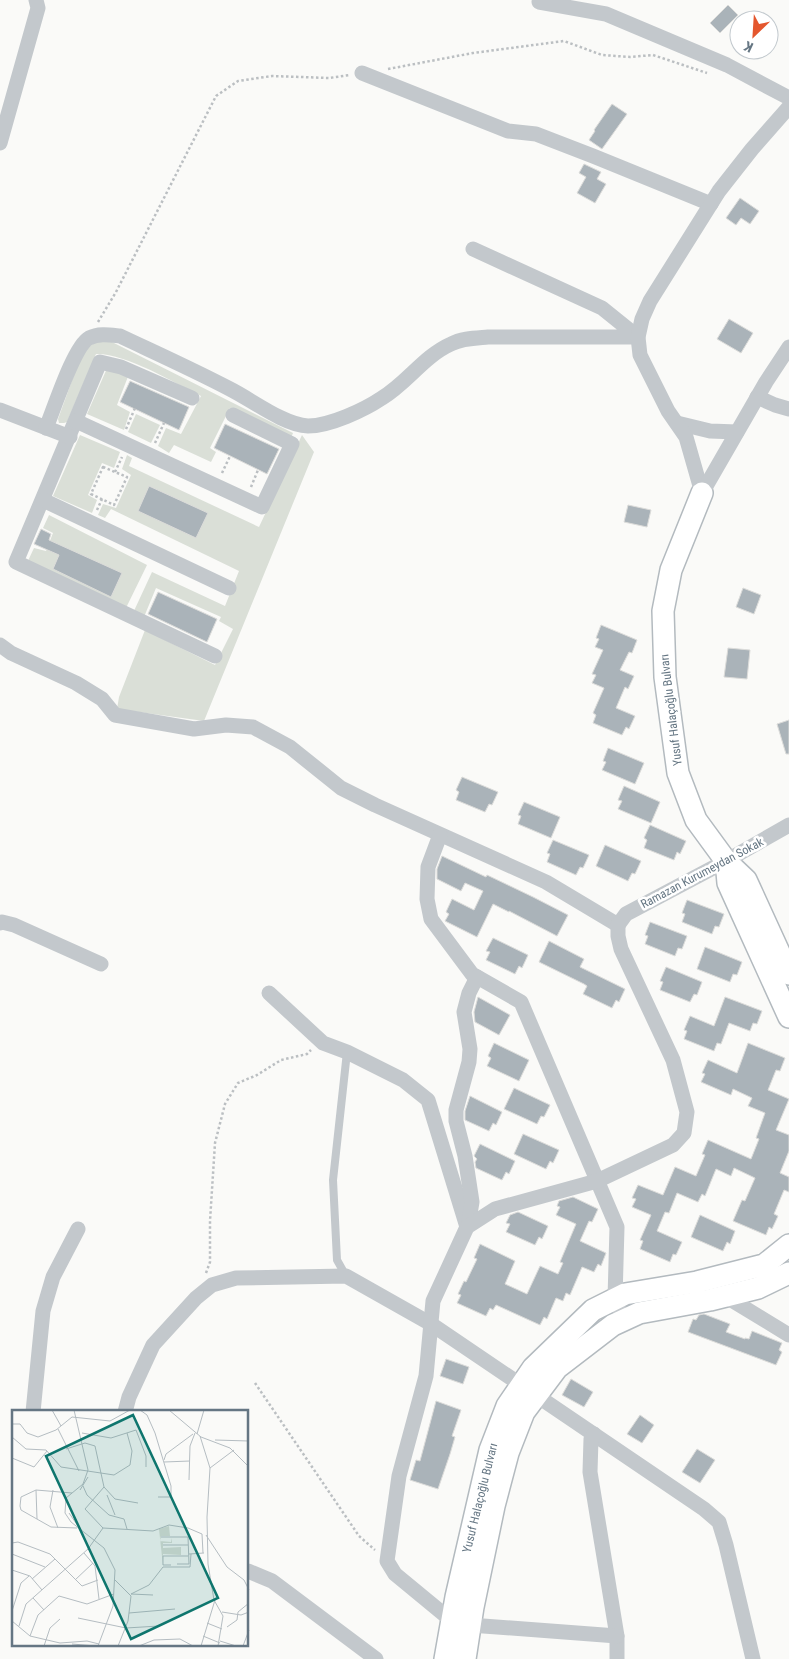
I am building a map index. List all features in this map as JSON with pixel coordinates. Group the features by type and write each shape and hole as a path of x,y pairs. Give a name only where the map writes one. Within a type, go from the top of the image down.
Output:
{"street":[{"path":"0,143 38,8 36,0"},
{"path":"539,2 606,14 727,65 789,98"},
{"path":"362,73 508,131 536,134 711,204"},
{"path":"702,493 686,437 668,411 640,355 638,337 642,319 650,301 719,191 752,149 789,107"},
{"path":"473,249 602,308 638,337"},
{"path":"46,428 79,350 89,338 104,334 120,336 230,389 292,424 308,426 322,425 350,415 383,398 426,360 450,344 467,339 488,337 638,337"},
{"path":"702,493 757,397 789,347"},
{"path":"192,398 121,367 100,362 16,562 215,656"},
{"path":"757,397 775,405 789,408"},
{"path":"0,410 70,437"},
{"path":"76,422 262,507 292,444 233,415"},
{"path":"676,423 710,431 737,432"},
{"name":"Yusuf Halaçoğlu Bulvarı","path":"702,493 671,570 663,611 665,677 678,773 696,820 726,861 746,880 789,974"},
{"path":"43,500 230,588"},
{"path":"0,645 11,653 76,683 102,699 115,715 194,729 226,725 253,727 290,747 342,788 440,835 546,882 618,925 621,949 673,1060 687,1112 684,1133 673,1145 597,1181 495,1210 467,1227"},
{"name":"Ramazan Kurumeydan Sokak","path":"618,925 626,914 789,825"},
{"path":"440,835 428,867 426,899 431,919 472,974 521,1002 617,1228 615,1299 623,1320"},
{"name":"Yusuf Halaçoğlu Bulvarı","path":"726,861 728,883 789,1017"},
{"path":"0,923 14,925 101,964"},
{"path":"477,977 469,993 464,1012 470,1049 469,1062 456,1110 456,1122 465,1156 472,1202 467,1227 433,1301 426,1376 399,1476 388,1561 396,1574 461,1623 616,1636"},
{"path":"270,993 323,1044 347,1052 403,1080 428,1100 446,1164 467,1227"},
{"path":"33,1410 43,1311 53,1277 78,1229"},
{"name":"Yusuf Halaçoğlu Bulvarı","path":"445,1659 461,1623 508,1453 524,1412 533,1368 593,1310 624,1294 697,1282 764,1264 789,1245"},
{"name":"Yusuf Halaçoğlu Bulvarı","path":"529,1390 612,1325 623,1320 639,1313 758,1288 789,1273"},
{"path":"126,1410 129,1397 153,1345 196,1298 212,1285 236,1278 346,1276 431,1324 704,1509 719,1522 753,1659"},
{"path":"725,1296 789,1335"},
{"path":"594,1434 591,1439 590,1472 616,1636 617,1659"},
{"path":"249,1570 272,1581 376,1659"},
{"name":"Yusuf Halaçoğlu Bulvarı","path":"461,1623 465,1659"}],"lane":[{"path":"346,1276 337,1260 333,1180 347,1052"}],"path":[{"path":"89,338 116,292 216,96 238,81 272,76 329,78 564,41 602,55 630,57 653,55 709,74"},
{"path":"121,442 135,408"},
{"path":"150,456 164,423"},
{"path":"216,486 230,456"},
{"path":"103,467 127,477 114,505 91,494 103,467"},
{"path":"246,500 258,470"},
{"path":"196,1298 210,1262 210,1221 215,1143 225,1104 238,1083 257,1075 282,1060 308,1054 321,1041"},
{"path":"255,1382 359,1536 388,1561"}],"shaded area":[{"path":"96,341 112,342 293,433 291,438 230,408 210,448 216,452 211,462 174,445 169,453 158,446 166,428 181,434 201,396 135,363 108,355 96,354 67,422 59,423 58,419 82,353"},
{"path":"108,366 129,374 117,405 130,412 124,430 87,414"},
{"path":"136,414 160,425 151,443 128,432"},
{"path":"80,435 120,452 114,468 102,463 88,495 97,500 92,513 53,496"},
{"path":"302,435 314,452 204,721 117,709 119,697 145,630 215,665 233,629 219,621 221,617 156,588 144,617 133,613 152,572 225,606 239,571 111,509 105,518 98,515 103,504 116,508 131,475 122,469 127,455 132,458 129,466 259,527"},
{"path":"49,515 147,565 125,610 27,563 34,548 46,551 53,533 43,528"}],"building":[{"path":"728,5 733,10 729,10 729,24 720,33 710,23"},
{"path":"612,104 627,114 602,149 589,140"},
{"path":"584,164 601,172 597,179 606,184 595,203 577,193 586,177 579,173"},
{"path":"740,198 759,211 750,224 741,218 736,225 726,218"},
{"path":"729,319 753,333 741,353 717,339"},
{"path":"130,381 189,407 179,430 120,402"},
{"path":"225,424 279,449 267,474 214,448"},
{"path":"149,486 208,513 196,538 138,511"},
{"path":"628,505 651,510 647,527 624,522"},
{"path":"41,529 51,534 49,540 122,573 111,597 53,569 59,555 34,544"},
{"path":"743,588 761,595 754,614 736,607"},
{"path":"158,592 217,619 207,642 148,614"},
{"path":"601,625 637,640 632,653 629,652 620,670 634,676 628,689 625,687 616,708 635,716 629,729 626,727 622,735 593,723 596,715 593,713 604,688 592,683 596,675 592,674 603,650 595,647 599,639 596,638"},
{"path":"728,648 750,650 747,679 724,677"},
{"path":"789,720 789,754 786,754 777,724"},
{"path":"608,748 644,763 635,784 602,770 606,762 603,761"},
{"path":"462,777 498,792 492,805 489,804 485,812 456,800 459,792 456,790"},
{"path":"624,786 660,802 651,823 618,809 622,801 618,800"},
{"path":"524,802 560,817 551,838 518,824 521,816 518,815"},
{"path":"650,825 686,841 680,854 677,852 674,860 644,848 647,840 644,838"},
{"path":"553,840 589,855 583,868 580,867 576,875 547,862 550,854 547,853"},
{"path":"605,845 641,861 635,874 632,873 628,881 596,866"},
{"path":"442,856 486,877 487,875 568,915 557,936 493,904 477,937 445,921 449,914 446,912 452,899 474,910 483,891 465,883 461,891 437,879 437,869"},
{"path":"687,900 724,914 719,927 715,926 712,934 682,922 685,914 682,913"},
{"path":"650,922 687,936 682,949 678,948 675,956 645,944 648,936 645,935"},
{"path":"493,938 528,955 522,968 519,966 515,974 486,960 490,952 486,951"},
{"path":"549,941 584,959 580,967 625,989 619,1002 616,1000 612,1008 583,994 587,986 539,962"},
{"path":"705,947 742,962 737,975 733,974 730,982 697,969"},
{"path":"666,967 702,982 697,995 694,994 690,1002 660,990 663,982 660,981"},
{"path":"478,997 510,1015 499,1035 475,1022 474,1012"},
{"path":"725,997 762,1011 757,1024 753,1023 750,1031 729,1023 721,1044 717,1043 714,1051 684,1039 687,1031 684,1030 690,1016 714,1026"},
{"path":"494,1043 529,1060 519,1081 487,1066 491,1058 488,1056"},
{"path":"748,1043 785,1058 780,1071 776,1070 768,1090 789,1099 776,1130 789,1135 789,1151 780,1173 789,1177 789,1192 784,1190 774,1214 778,1216 772,1229 769,1227 766,1235 733,1221 742,1200 745,1201 755,1178 734,1168 731,1176 716,1169 705,1196 702,1194 698,1202 677,1193 669,1213 665,1212 657,1231 682,1242 676,1255 673,1254 670,1262 640,1249 643,1241 640,1240 651,1215 632,1207 636,1199 632,1198 638,1185 663,1195 675,1167 696,1176 705,1155 702,1154 708,1140 751,1159 759,1139 756,1138 765,1113 748,1106 752,1098 733,1089 731,1095 701,1082 705,1074 702,1073 708,1060 737,1073"},
{"path":"514,1088 550,1105 544,1117 541,1116 537,1124 504,1109"},
{"path":"470,1096 502,1112 496,1125 493,1123 489,1131 465,1120 465,1111"},
{"path":"523,1134 559,1150 553,1163 550,1161 546,1169 514,1154"},
{"path":"480,1144 515,1161 509,1174 506,1172 502,1180 476,1168 475,1162 477,1159 474,1156"},
{"path":"573,1197 598,1209 592,1222 589,1221 580,1241 606,1253 601,1266 598,1264 594,1272 582,1267 570,1295 566,1293 563,1301 556,1298 547,1319 544,1317 540,1325 496,1305 493,1310 490,1308 486,1316 457,1303 461,1295 458,1294 477,1259 474,1258 480,1244 515,1261 505,1284 527,1294 540,1266 558,1274 563,1263 560,1262 576,1224 556,1215 560,1207 557,1206 559,1201"},
{"path":"518,1212 548,1226 542,1239 539,1237 535,1245 506,1232 510,1224 506,1223 510,1215"},
{"path":"700,1215 735,1231 730,1244 727,1242 723,1251 691,1237"},
{"path":"704,1314 730,1324 726,1332 749,1339 752,1331 782,1343 779,1350 782,1352 776,1365 688,1332 693,1319 696,1320 699,1315"},
{"path":"446,1359 469,1367 463,1384 440,1376"},
{"path":"571,1379 593,1392 584,1407 562,1395"},
{"path":"436,1401 461,1410 452,1436 455,1437 438,1489 410,1480 416,1460 420,1461"},
{"path":"640,1415 654,1425 642,1443 627,1434"},
{"path":"697,1449 715,1460 700,1483 682,1472"}]}
